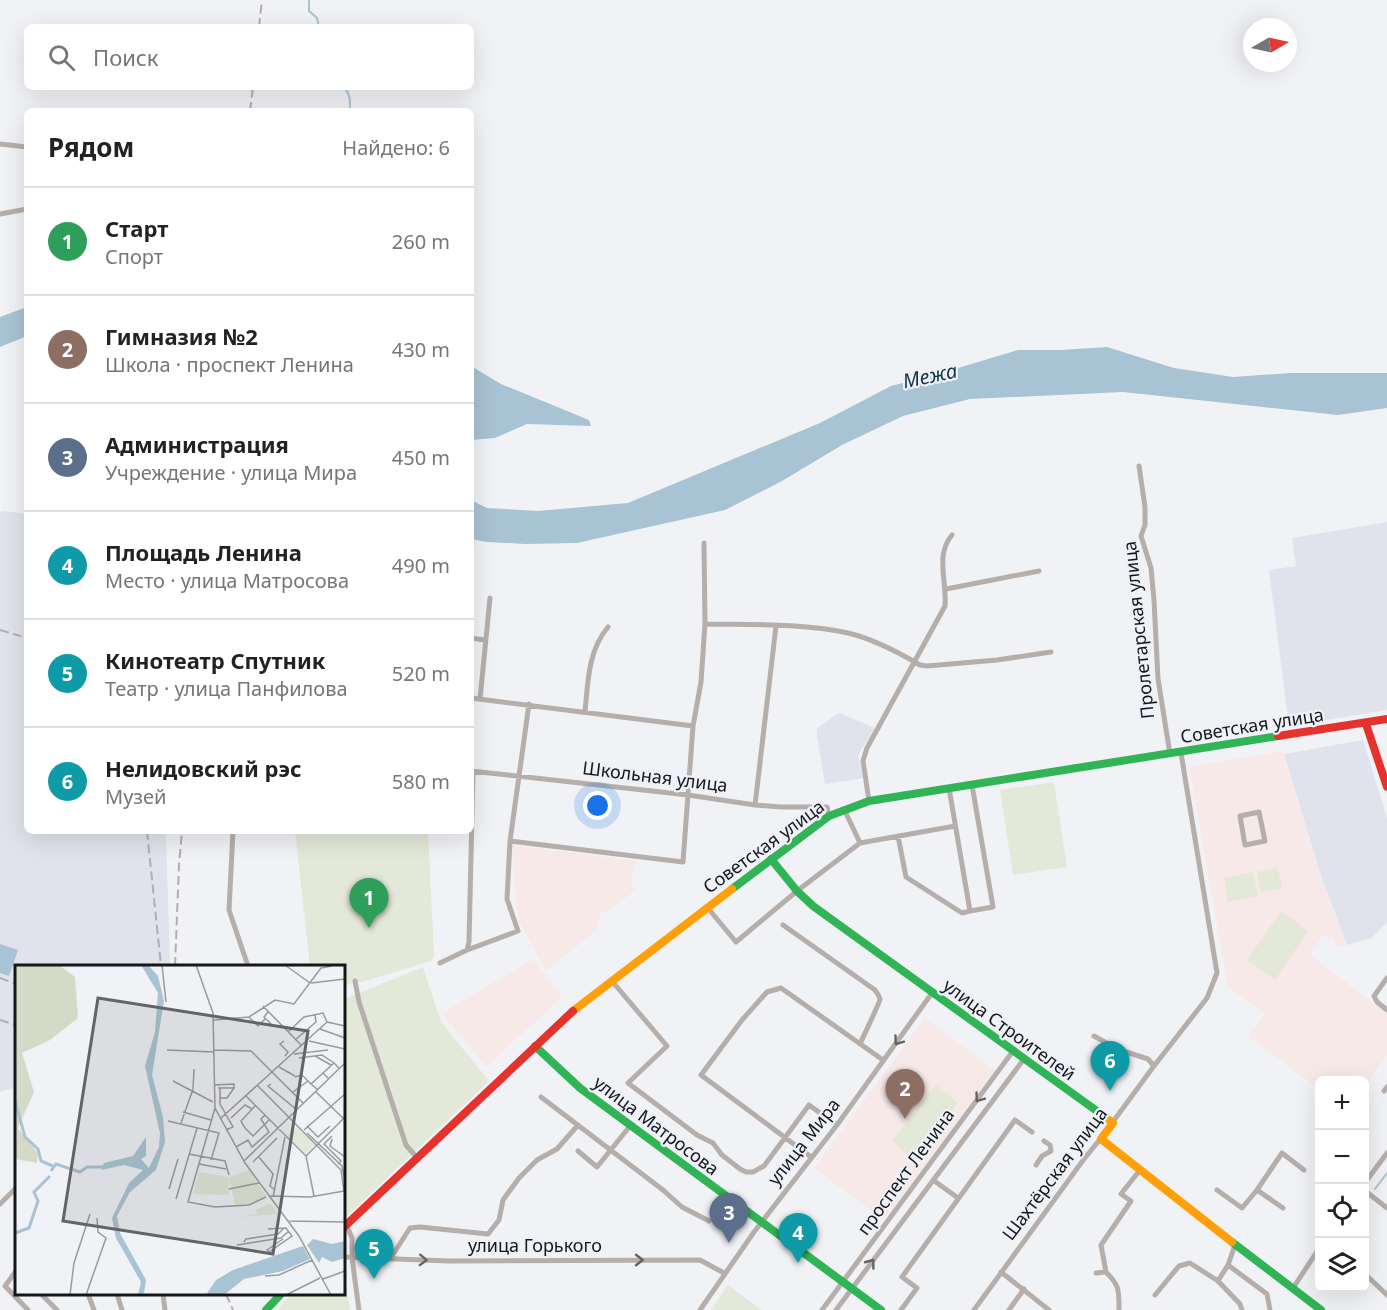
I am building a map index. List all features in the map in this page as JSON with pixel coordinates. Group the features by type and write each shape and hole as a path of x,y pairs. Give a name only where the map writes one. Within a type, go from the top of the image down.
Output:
{"main road":[{"name":"Советская улица","path":"345,1226 418,1160 535,1046 611,980 829,816 869,801 1387,719"},
{"path":"1366,724 1387,787"},
{"name":"улица Строителей","path":"771,859 796,891 813,906 1113,1123"},
{"name":"улица Матросова","path":"535,1046 580,1088 881,1310"},
{"path":"1101,1139 1321,1310"},
{"path":"266,1310 279,1295"}],"street":[{"path":"0,144 24,147"},
{"path":"0,214 24,210"},
{"name":"Пролетарская улица","path":"1139,466 1145,507 1145,525 1141,536 1151,568 1158,679 1170,754"},
{"path":"869,801 863,761 867,748 945,606 946,589 942,558 945,543 952,535"},
{"path":"510,841 683,862 693,726 701,682 705,624 704,543"},
{"path":"946,589 1039,571"},
{"path":"480,699 490,598"},
{"path":"705,624 797,626 848,633 873,641 927,666 948,666 1051,651"},
{"path":"755,805 776,626"},
{"path":"585,712 591,658 600,636 608,627"},
{"path":"474,638 486,640"},
{"path":"474,698 693,726"},
{"path":"440,963 518,931 507,899 510,841 529,704"},
{"name":"Шахтёрская улица","path":"976,1309 1084,1159 1207,998 1217,973 1181,753"},
{"name":"Школьная улица","path":"474,771 688,795 755,805 827,807 829,816"},
{"path":"898,836 906,877 962,913 993,907 972,785"},
{"path":"949,788 970,911"},
{"path":"844,809 860,843"},
{"path":"1259,812 1265,841 1245,845 1240,816 1259,812"},
{"path":"707,907 736,942 796,891 860,843 955,826"},
{"path":"233,834 229,910 248,965"},
{"path":"467,950 471,834"},
{"path":"783,926 879,995 879,1004 860,1044"},
{"path":"1387,978 1374,996 1377,1002 1387,1010"},
{"path":"611,980 667,1046 628,1083 698,1135 713,1143 722,1155 746,1172 758,1170 764,1166 809,1105 837,1125"},
{"path":"355,981 359,1002 406,1145 418,1160"},
{"path":"811,1157 701,1076 742,1020 767,992 781,988 883,1060"},
{"name":"улица Мира","path":"700,1310 761,1222 837,1125 932,993"},
{"path":"1094,1036 1118,1049 1148,1059 1154,1066"},
{"name":"проспект Ленина","path":"822,1310 1013,1051"},
{"name":"проспект Ленина","path":"836,1310 1024,1059"},
{"path":"540,1097 663,1190 682,1207 709,1221"},
{"path":"924,1293 902,1277 1015,1120 1032,1132"},
{"path":"390,1259 410,1228 489,1234 499,1220 503,1200 519,1178 537,1160 557,1149 578,1125"},
{"path":"578,1151 597,1167 630,1126"},
{"path":"1036,1165 1042,1156 1051,1151 1050,1145 1044,1141"},
{"path":"1217,1190 1242,1208 1282,1153 1304,1170"},
{"path":"1369,1178 1387,1153"},
{"path":"1119,1310 1116,1282 1106,1272 1101,1245 1131,1201 1121,1194 1140,1170"},
{"path":"933,1180 958,1198"},
{"path":"0,1204 15,1189"},
{"path":"1257,1190 1284,1208"},
{"path":"1369,1193 1387,1208"},
{"path":"345,1226 352,1238 352,1258 359,1310"},
{"path":"1218,1281 1235,1245"},
{"path":"1293,1288 1315,1255"},
{"name":"улица Горького","path":"345,1257 449,1261 699,1260 724,1273"},
{"path":"1155,1295 1179,1266 1190,1263 1218,1281 1240,1304 1242,1310"},
{"path":"1228,1264 1267,1294 1270,1310"},
{"path":"15,1272 5,1286 28,1310"},
{"path":"1001,1272 1049,1310"},
{"path":"1096,1273 1106,1272"},
{"path":"1369,1277 1387,1295"},
{"path":"901,1310 917,1288"},
{"path":"1009,1310 1024,1289"},
{"path":"43,1295 57,1310"},
{"path":"89,1295 94,1310"},
{"path":"118,1295 122,1310"},
{"path":"163,1295 165,1310"}],"shaded area":[{"path":"3,511 24,514 24,834 166,834 170,965 15,965 15,1087 0,1092 0,513"},
{"path":"1387,522 1387,710 1289,726 1269,570 1296,566 1292,538"},
{"path":"839,713 875,728 858,755 863,778 825,784 817,728"},
{"path":"1363,740 1387,818 1387,922 1372,938 1347,945 1322,879 1284,754"},
{"path":"1282,751 1322,879 1347,945 1336,947 1334,939 1323,935 1310,955 1387,1014 1387,1055 1369,1080 1369,1076 1315,1076 1315,1086 1248,1036 1265,1014 1228,987 1189,767"},
{"path":"1054,782 1067,867 1013,875 1000,790"},
{"path":"295,834 428,834 434,957 431,961 345,986 345,965 310,965"},
{"path":"512,845 635,861 631,883 636,890 600,914 596,931 546,971 518,919"},
{"path":"1278,868 1282,888 1261,892 1257,872"},
{"path":"1253,872 1258,896 1228,902 1224,878"},
{"path":"1281,911 1308,931 1275,980 1247,960"},
{"path":"533,959 562,997 486,1067 442,1013"},
{"path":"423,967 441,1022 489,1081 345,1218 345,999"},
{"path":"925,1018 995,1070 884,1220 814,1168"},
{"path":"936,1084 958,1103 913,1160 892,1141"},
{"path":"346,1283 350,1310 277,1310 290,1295 345,1295"},
{"path":"728,1285 762,1310 711,1310"}],"water":[{"path":"24,308 24,337 0,347 0,317"},
{"path":"1107,347 1174,368 1233,377 1290,373 1387,373 1387,408 1338,415 1123,392 970,399 903,416 842,445 782,481 725,510 577,543 525,544 474,540 474,502 487,508 538,511 628,503 820,423 891,386 1018,350"},
{"path":"474,368 501,384 589,420 591,426 527,424 495,438 474,440"},
{"path":"0,944 18,950 9,976 0,973"}],"waterway":[{"path":"309,0 309,11 317,18 318,24"},
{"path":"346,90 349,95 350,108"},
{"path":"1375,1189 1387,1173"}],"railway":[{"path":"259,24 262,0"},
{"path":"250,108 253,90"},
{"path":"0,630 24,637"},
{"path":"147,834 161,965"},
{"path":"175,965 182,834"},
{"path":"0,978 15,984"},
{"path":"0,1020 15,1025"},
{"path":"226,1295 233,1310"}],"traffic: fast":[{"path":"732,889 829,816 869,801 1278,736"},
{"path":"771,859 797,891 813,906 1101,1114"},
{"path":"535,1046 580,1088 881,1310"},
{"path":"1232,1242 1321,1310"},
{"path":"266,1310 280,1295"}],"traffic: slow":[{"path":"573,1011 732,889"},
{"path":"1101,1114 1113,1123 1101,1139 1232,1242"}],"traffic: jam":[{"path":"1278,736 1387,719"},
{"path":"1366,724 1387,787"},
{"path":"345,1226 573,1011"}],"place":[{"name":"Старт","path":"369,928"},
{"name":"Нелидовский рэс","path":"1110,1091"},
{"name":"Гимназия №2","path":"905,1119"},
{"name":"Администрация","path":"729,1243"},
{"name":"Площадь Ленина","path":"798,1263"},
{"name":"Кинотеатр Спутник","path":"374,1279"}],"water label":[{"name":"Межа","path":"930,376"}]}
